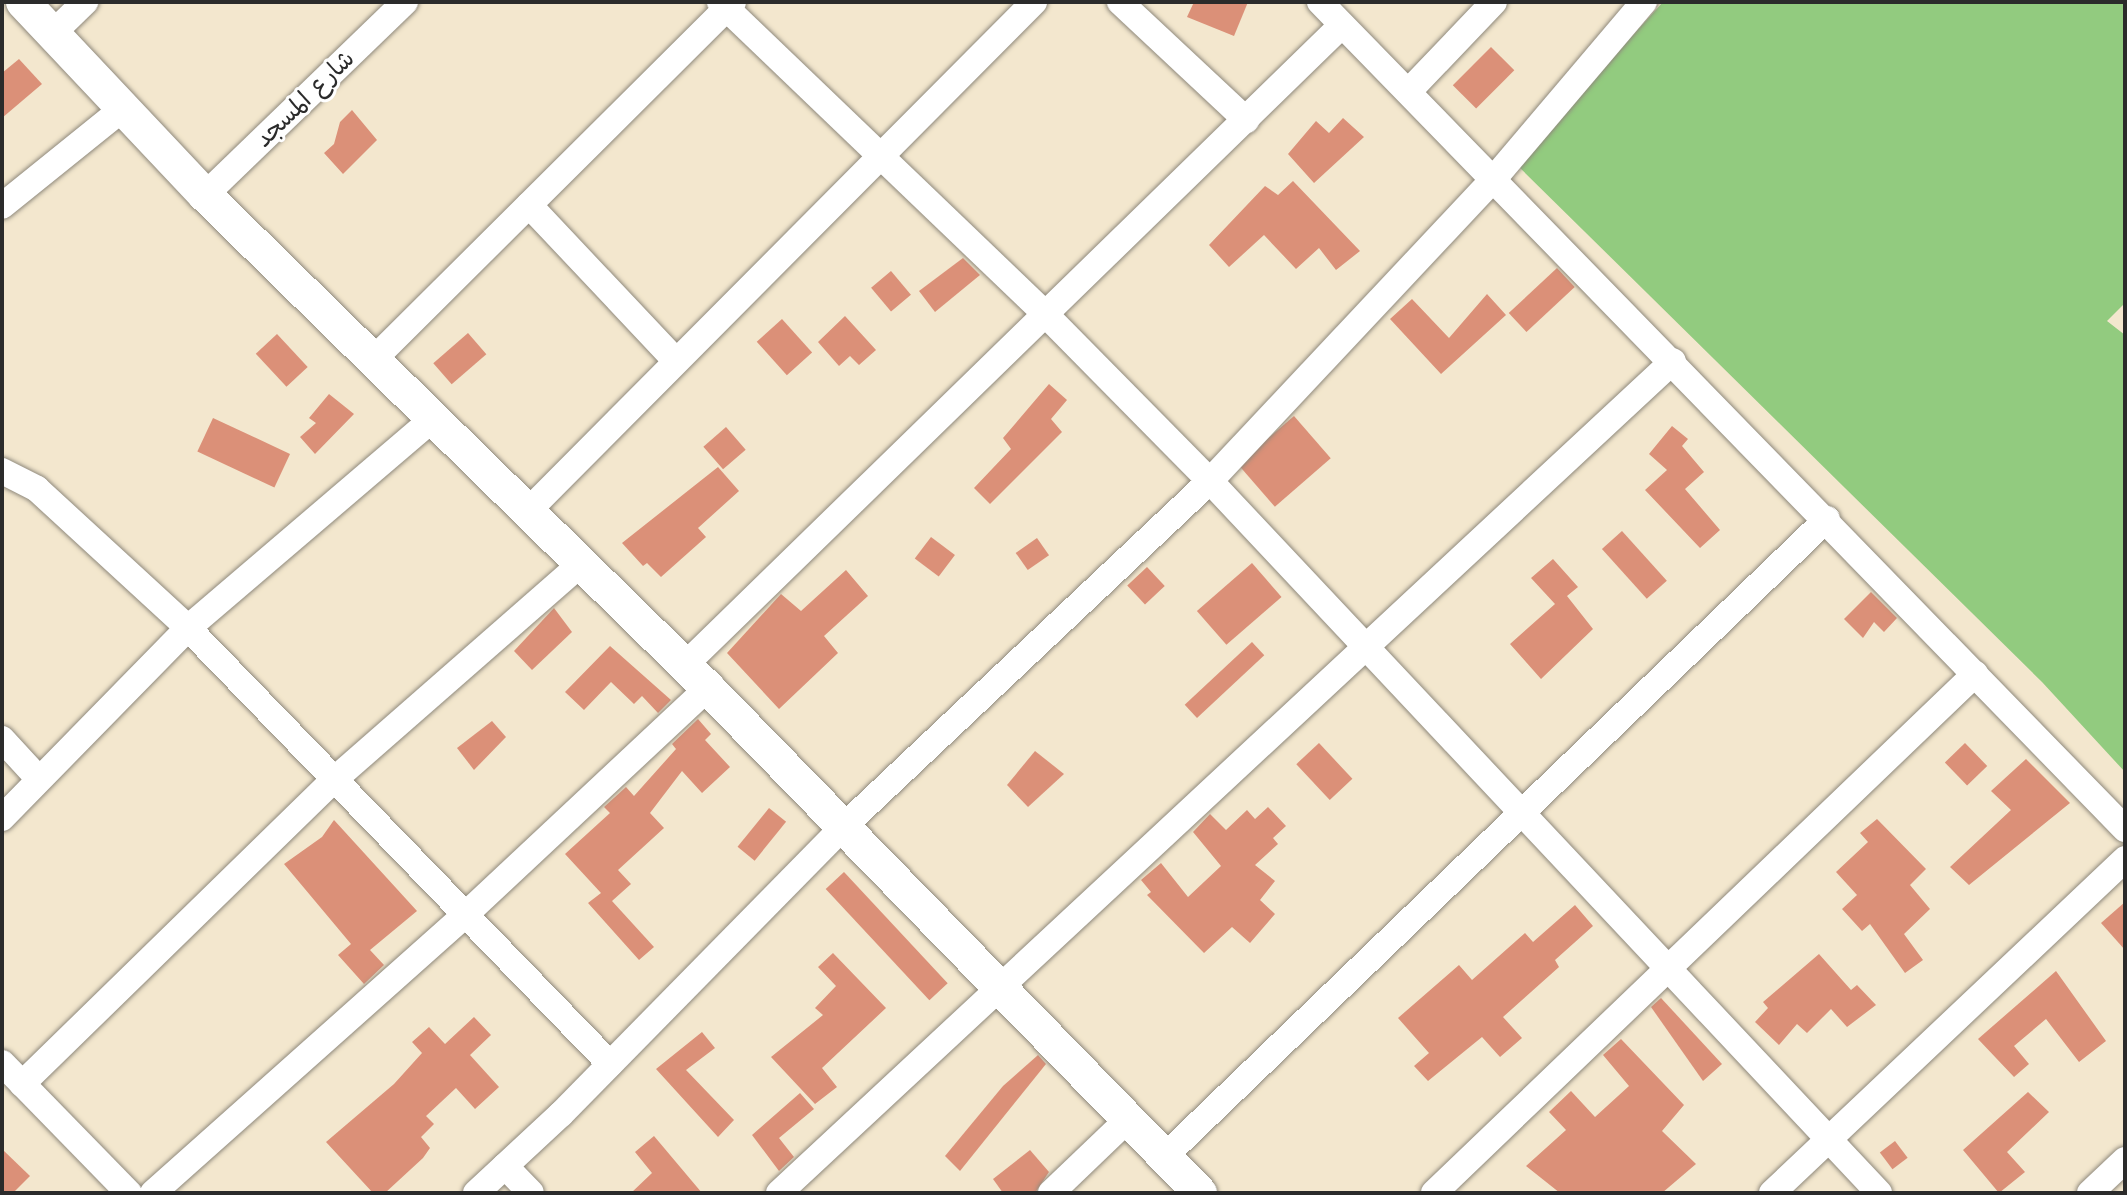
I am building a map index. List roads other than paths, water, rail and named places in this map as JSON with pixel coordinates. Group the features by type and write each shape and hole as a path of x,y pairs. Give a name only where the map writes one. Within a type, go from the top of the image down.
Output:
{"street":[{"path":"23,2 205,195 696,677 840,830 1200,1193"},
{"path":"53,33 85,2"},
{"name":"شارع المسجد","path":"205,195 405,2"},
{"path":"528,511 1034,2"},
{"path":"1120,2 1246,120"},
{"path":"1320,2 1409,91 1492,181 1827,519 2125,829"},
{"path":"1409,91 1494,2"},
{"path":"476,1193 610,1064 840,830 1210,481 1492,181 1644,2"},
{"path":"372,361 726,4 877,157 1048,317 1210,481 1879,1193"},
{"path":"153,1193 464,916 1048,317 1342,25"},
{"path":"2,206 122,109"},
{"path":"529,205 676,361"},
{"path":"779,1193 1673,361"},
{"path":"2,818 37,777 188,628 433,419"},
{"path":"2,471 37,489 188,628 610,1064"},
{"path":"1164,1157 1519,812 1827,519"},
{"path":"22,1084 334,780 582,563"},
{"path":"1434,1193 1665,968 1975,674"},
{"path":"2,739 37,777"},
{"path":"1772,1193 2125,859"},
{"path":"2,1063 129,1193"},
{"path":"1051,1193 1127,1120"},
{"path":"2090,1193 2125,1160"},
{"path":"505,1166 531,1193"}]}
